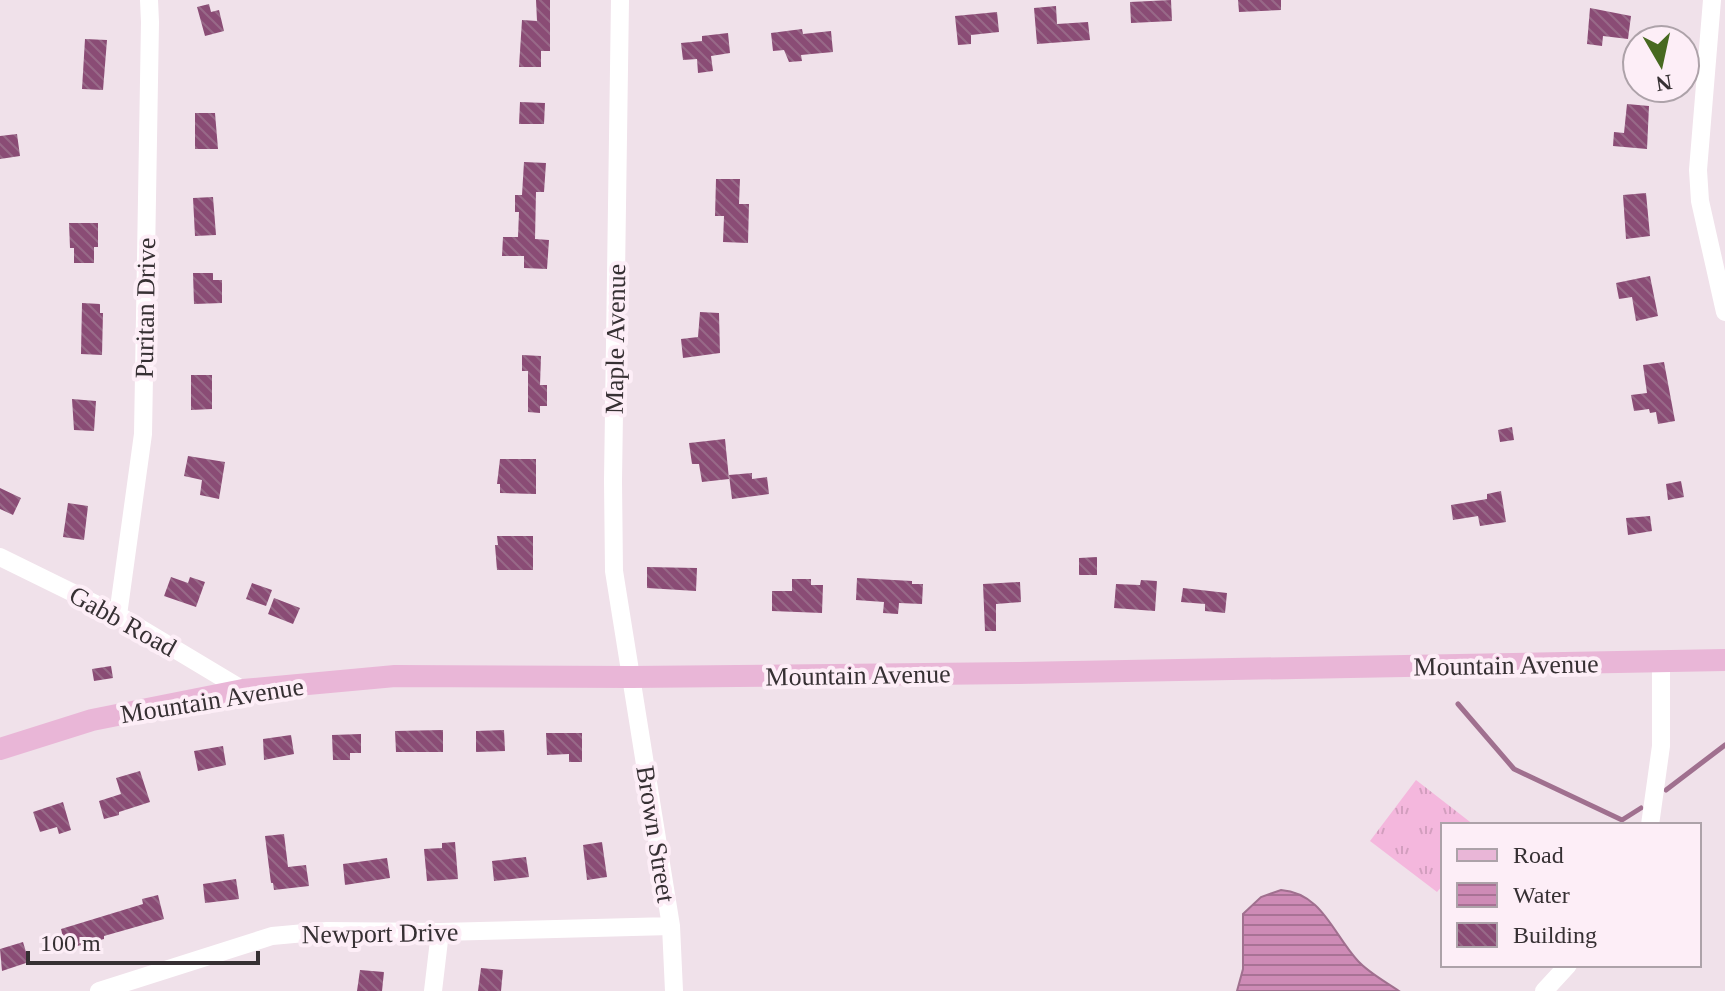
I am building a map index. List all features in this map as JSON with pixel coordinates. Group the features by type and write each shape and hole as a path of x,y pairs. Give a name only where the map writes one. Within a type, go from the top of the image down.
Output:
{"main road":[{"name":"Mountain Avenue","path":"0,749 92,720 243,690 395,676 631,677 1725,660"}],"street":[{"name":"Puritan Drive","path":"118,615 143,434 149,0"},
{"name":"Maple Avenue","path":"620,0 614,571 631,677"},
{"path":"1712,0 1698,170 1700,201 1725,312"},
{"name":"Gabb Road","path":"0,557 118,615 243,690"},
{"path":"1650,823 1661,746 1661,663"},
{"name":"Brown Street","path":"631,677 671,926 674,991"},
{"name":"Newport Drive","path":"99,991 272,936 327,931 440,932 671,926"},
{"path":"433,991 440,932"},
{"path":"1544,991 1566,967"}],"green space":[{"path":"1416,780 1471,823 1441,823 1441,887 1437,892 1370,841"}],"water":[{"path":"1281,890 1295,893 1317,907 1358,961 1399,991 1237,991 1243,969 1243,914 1261,897"}],"building":[{"path":"536,0 550,0 550,51 541,51 541,67 519,67 522,20 537,21"},
{"path":"1171,0 1172,21 1131,23 1130,2"},
{"path":"1238,0 1281,0 1281,10 1239,12"},
{"path":"209,4 211,12 219,10 224,31 205,36 197,7"},
{"path":"1056,6 1057,24 1088,22 1090,40 1037,44 1034,8"},
{"path":"1590,8 1631,16 1630,24 1621,24 1621,38 1603,36 1602,46 1587,44"},
{"path":"997,12 999,32 971,35 971,44 958,45 955,16"},
{"path":"802,29 803,34 831,31 833,52 801,55 802,61 789,62 784,50 773,51 771,33"},
{"path":"728,33 730,53 711,56 713,71 698,73 697,59 683,60 681,43 702,41 702,36"},
{"path":"85,39 107,40 103,90 82,89"},
{"path":"520,102 545,103 544,124 519,124"},
{"path":"1627,104 1649,106 1647,149 1613,146 1614,132 1624,133"},
{"path":"195,113 215,113 218,149 195,149"},
{"path":"17,134 20,156 0,159 0,136"},
{"path":"524,162 546,163 544,192 536,192 535,239 549,240 547,269 524,268 524,256 502,256 503,237 518,237 519,212 515,212 515,195 522,195"},
{"path":"716,179 740,179 739,204 749,204 748,243 723,242 724,216 715,216"},
{"path":"1646,193 1650,236 1626,239 1623,195"},
{"path":"213,197 216,235 195,236 193,198"},
{"path":"69,223 98,223 94,263 74,263"},
{"path":"193,273 213,273 213,280 222,280 222,303 194,304"},
{"path":"1650,276 1658,316 1636,321 1632,297 1619,299 1616,283"},
{"path":"82,303 100,304 100,313 103,313 102,355 81,354"},
{"path":"700,312 719,313 720,353 683,358 681,339 698,337"},
{"path":"522,355 541,356 540,385 547,385 547,406 540,406 540,413 528,412 528,371 522,371"},
{"path":"1664,362 1675,421 1658,424 1656,412 1650,413 1649,409 1634,411 1631,395 1647,393 1643,365"},
{"path":"191,375 212,375 212,409 191,410"},
{"path":"72,399 96,401 94,431 74,430"},
{"path":"1512,427 1514,440 1500,442 1498,430"},
{"path":"725,439 729,479 702,482 699,464 692,464 689,443"},
{"path":"188,456 225,462 219,499 200,495 202,480 184,476"},
{"path":"500,459 536,459 536,494 500,493 500,484 497,484"},
{"path":"752,473 752,479 767,477 769,494 732,499 729,475"},
{"path":"1681,481 1684,497 1668,500 1666,484"},
{"path":"0,488 21,498 13,515 0,509"},
{"path":"1501,491 1506,522 1480,526 1478,516 1453,520 1451,505 1487,499 1487,494"},
{"path":"68,503 88,506 84,540 63,537"},
{"path":"1650,516 1652,531 1628,535 1626,518"},
{"path":"497,536 533,536 533,570 497,570"},
{"path":"1097,557 1097,575 1079,575 1079,558"},
{"path":"647,567 697,568 696,591 647,588"},
{"path":"171,577 188,583 190,577 205,582 196,607 164,596"},
{"path":"857,578 923,584 922,604 899,603 898,614 883,613 884,602 856,600"},
{"path":"792,579 811,579 811,585 823,585 822,613 772,611 772,591 792,591"},
{"path":"1141,580 1157,581 1155,611 1114,608 1116,584 1140,585"},
{"path":"1020,582 1021,602 996,604 996,631 985,631 983,584"},
{"path":"252,583 272,590 266,606 246,599"},
{"path":"1183,588 1227,593 1225,613 1205,611 1205,604 1181,602"},
{"path":"274,598 300,608 293,624 268,614"},
{"path":"111,666 113,678 94,681 92,669"},
{"path":"443,730 443,752 396,752 395,731"},
{"path":"504,730 505,751 476,752 476,731"},
{"path":"546,733 582,733 582,762 569,762 569,754 547,755"},
{"path":"361,734 361,753 350,753 350,760 333,760 332,735"},
{"path":"291,735 294,754 264,760 263,739"},
{"path":"223,746 226,765 198,771 194,751"},
{"path":"140,771 150,802 104,819 99,801 121,794 116,778"},
{"path":"63,802 71,830 59,834 57,827 40,832 33,812"},
{"path":"284,834 288,867 306,865 309,886 274,890 265,836"},
{"path":"455,842 458,879 427,881 424,849 442,848 442,843"},
{"path":"602,842 607,877 587,880 583,845"},
{"path":"526,857 529,877 494,881 492,861"},
{"path":"387,858 390,878 345,885 343,864"},
{"path":"236,879 239,899 205,903 203,884"},
{"path":"158,895 164,919 66,949 61,929 143,904 142,899"},
{"path":"23,942 29,962 2,971 0,949"},
{"path":"481,968 503,970 501,991 478,991"},
{"path":"360,970 384,972 382,991 357,991"}],"waterway":[{"path":"1458,704 1514,769 1622,820 1641,808"},
{"path":"1666,790 1725,745"}]}
